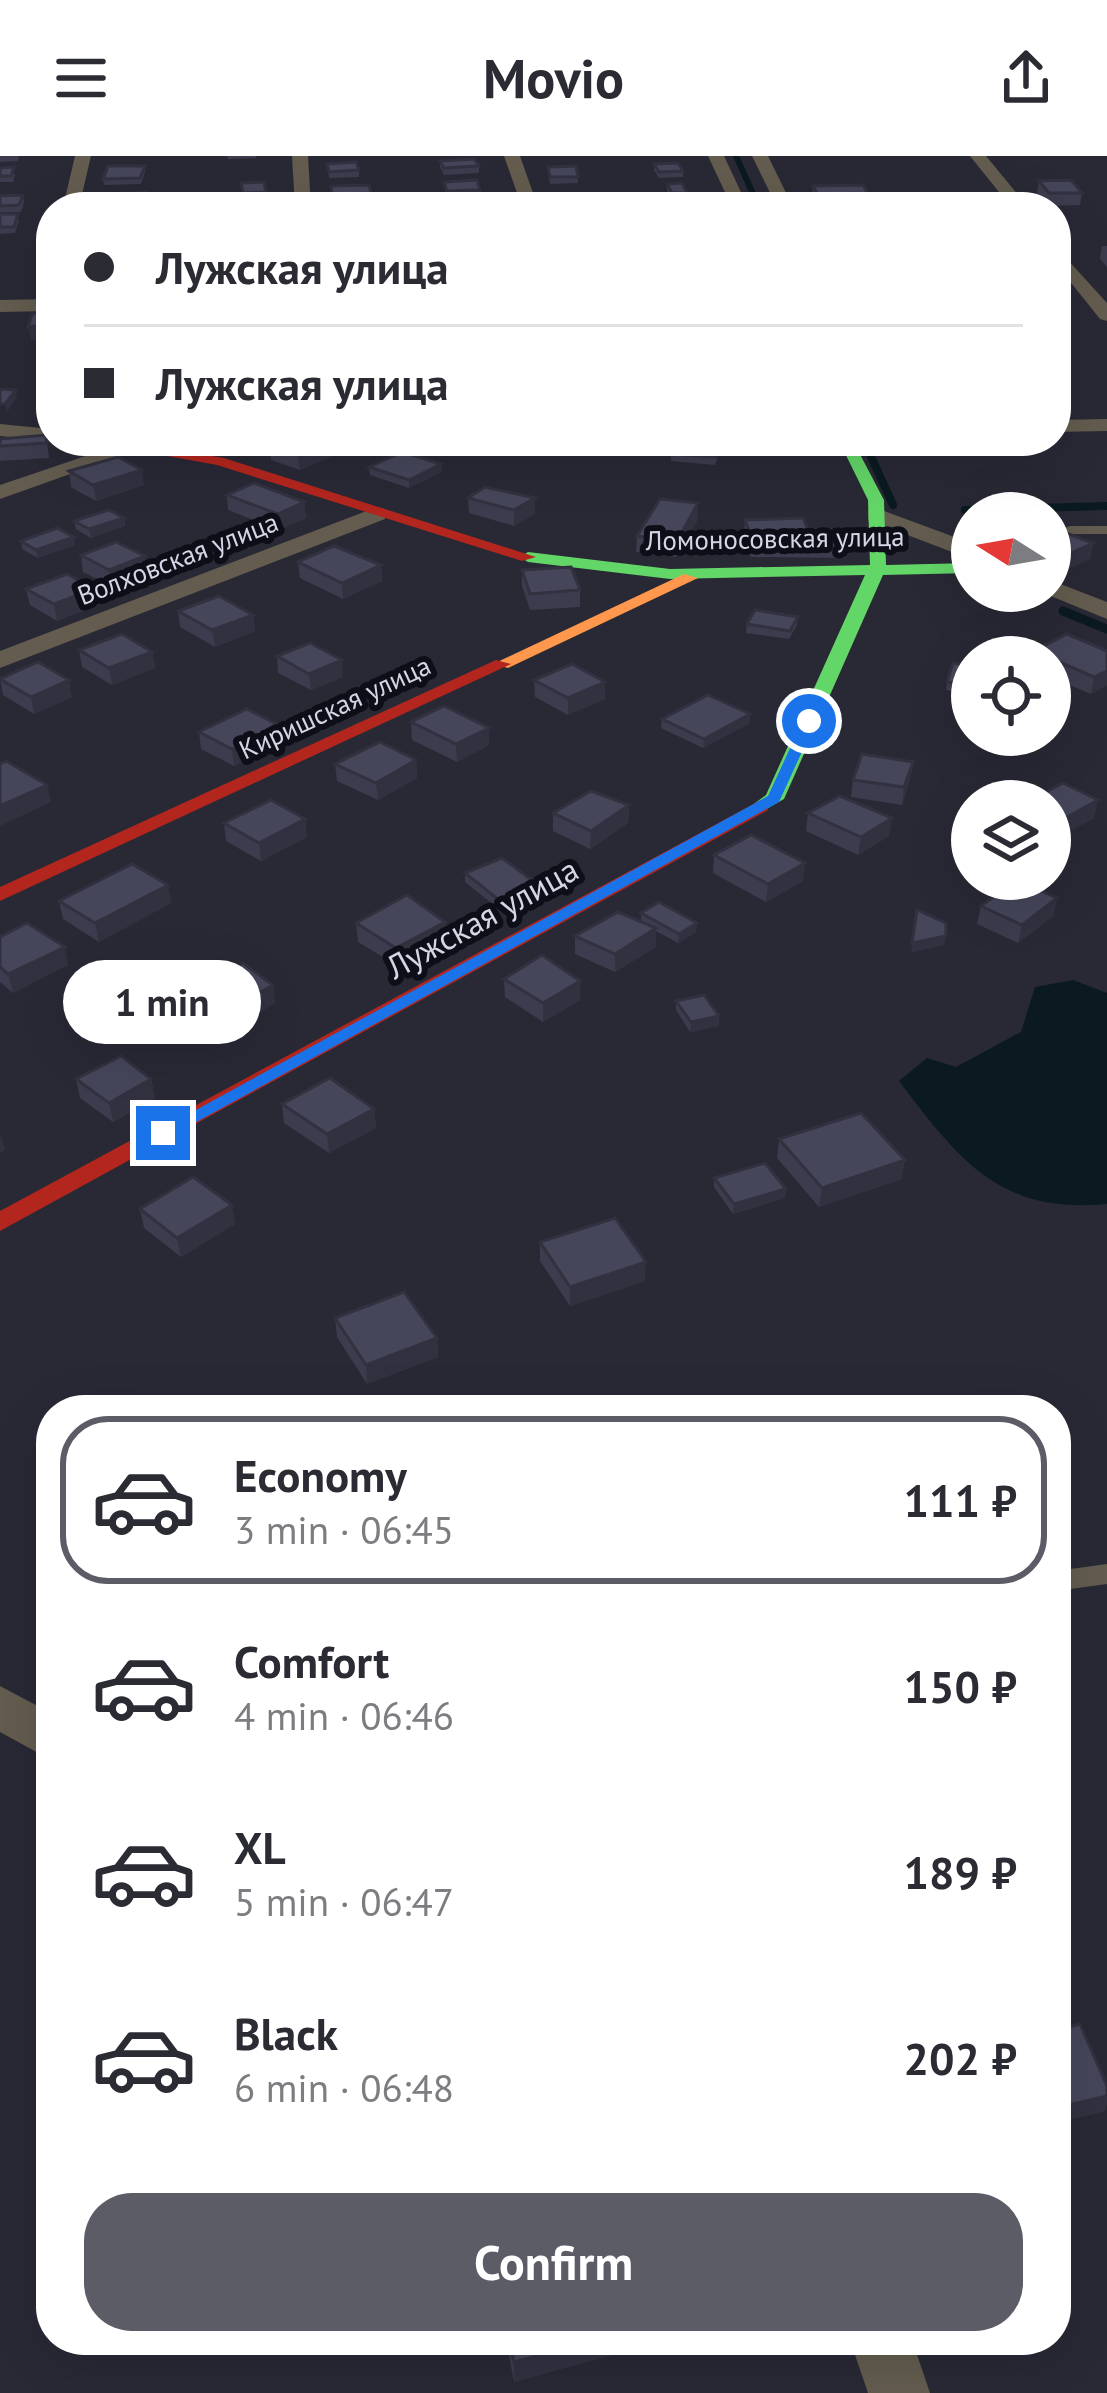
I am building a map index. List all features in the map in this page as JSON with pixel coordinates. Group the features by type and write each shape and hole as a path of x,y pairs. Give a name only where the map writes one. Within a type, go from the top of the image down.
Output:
{"street":[{"path":"75,192 83,156"},
{"path":"300,156 302,192"},
{"path":"512,156 525,192"},
{"path":"716,156 733,192"},
{"path":"760,156 778,192"},
{"path":"978,156 1008,192"},
{"path":"1071,271 1107,315"},
{"path":"0,306 36,303"},
{"path":"1071,426 1107,425"},
{"path":"0,430 36,434"},
{"path":"0,492 108,456"},
{"name":"Ломоносовская улица","path":"184,456 232,465 464,544 573,566 696,576 878,566 951,568"},
{"path":"854,456 876,500 878,566"},
{"name":"Волховская улица","path":"0,660 377,514"},
{"path":"876,515 951,544"},
{"name":"Лужская улица","path":"0,1222 774,799 878,566"},
{"name":"Киришская улица","path":"0,895 696,576"},
{"path":"1071,596 1107,611"},
{"path":"0,1706 36,1729"},
{"path":"886,2355 899,2393"}],"lane":[{"path":"1071,530 1107,530"},
{"path":"1071,1578 1107,1574"}],"shaded area":[{"path":"1073,980 1107,993 1107,1204 1037,1200 985,1176 942,1135 899,1081 927,1058 956,1067 1021,1032 1035,987"}],"building":[{"path":"474,159 479,166 444,168 440,161"},
{"path":"356,162 359,170 329,172 327,164"},
{"path":"678,163 683,171 659,172 654,164"},
{"path":"108,166 145,166 140,178 103,179"},
{"path":"576,166 578,177 550,177 548,167"},
{"path":"14,167 11,176 0,176 0,168"},
{"path":"477,180 480,190 447,191 444,182"},
{"path":"1071,180 1082,193 1048,192 1039,181"},
{"path":"264,182 266,192 243,192 241,183"},
{"path":"682,183 686,192 671,192 667,184"},
{"path":"369,185 371,192 332,192 331,186"},
{"path":"863,185 867,192 816,192 813,186"},
{"path":"23,195 19,205 0,206 0,196"},
{"path":"0,214 18,214 14,227 0,227"},
{"path":"0,389 16,390 0,404"},
{"path":"36,436 36,444 0,446 0,439"},
{"path":"394,456 416,456 441,464 409,480 369,467"},
{"path":"118,457 142,470 93,485 69,471"},
{"path":"254,483 304,502 278,514 227,495"},
{"path":"485,487 535,498 514,510 468,498"},
{"path":"660,499 698,503 677,541 637,536"},
{"path":"109,510 124,518 89,529 74,521"},
{"path":"803,518 808,530 842,529 847,542 753,541 745,520"},
{"path":"57,528 74,537 36,550 21,541"},
{"path":"1071,535 1093,543 1071,553"},
{"path":"116,542 145,556 109,570 81,555"},
{"path":"334,546 381,565 342,583 298,562"},
{"path":"571,567 580,590 530,594 522,570"},
{"path":"67,574 95,589 54,604 26,589"},
{"path":"219,596 253,615 212,630 178,611"},
{"path":"755,610 798,617 790,631 747,624"},
{"path":"122,634 152,652 109,668 79,650"},
{"path":"1067,634 1107,651 1107,671 1094,677 1071,667 1071,636 1063,636"},
{"path":"310,643 342,660 309,674 277,656"},
{"path":"38,662 69,680 31,697 0,679"},
{"path":"572,664 605,682 568,698 534,680"},
{"path":"708,695 750,714 704,739 662,719"},
{"path":"444,706 489,728 456,744 411,722"},
{"path":"247,709 280,726 232,749 199,732"},
{"path":"380,742 416,760 376,783 335,764"},
{"path":"862,754 913,762 904,787 853,780"},
{"path":"6,761 47,785 0,806 0,764"},
{"path":"1071,787 1098,800 1071,815"},
{"path":"591,791 629,805 591,831 553,813"},
{"path":"840,796 892,818 861,837 808,813"},
{"path":"271,800 305,819 259,843 224,823"},
{"path":"751,835 805,863 768,884 714,855"},
{"path":"502,858 537,884 499,900 465,873"},
{"path":"132,864 168,885 95,923 59,901"},
{"path":"407,895 445,922 396,948 356,923"},
{"path":"989,900 1054,900 1022,925 981,906"},
{"path":"659,902 697,923 679,934 641,913"},
{"path":"917,910 946,923 946,936 912,943"},
{"path":"618,912 656,928 615,954 575,936"},
{"path":"27,923 65,947 8,974 0,967 0,937"},
{"path":"542,955 580,981 543,1003 504,979"},
{"path":"243,963 273,985 229,1010 192,989"},
{"path":"704,995 719,1016 691,1022 676,1001"},
{"path":"121,1056 151,1079 109,1103 76,1079"},
{"path":"330,1078 374,1109 327,1134 282,1104"},
{"path":"861,1113 905,1160 822,1188 779,1139"},
{"path":"765,1163 786,1189 734,1204 714,1178"},
{"path":"193,1177 232,1205 177,1238 140,1209"},
{"path":"615,1218 646,1262 570,1287 540,1242"},
{"path":"404,1292 437,1338 366,1365 335,1318"},
{"path":"1080,2024 1107,2096 1071,2104 1071,2026"},
{"path":"512,2355 540,2355 514,2362"}],"waterway":[{"path":"736,156 752,192"},
{"path":"871,456 893,505"},
{"path":"1071,507 1107,506"},
{"path":"1065,612 1107,629"}],"traffic: fast":[{"path":"761,806 774,799 878,566 876,500 854,456"},
{"path":"528,557 670,574 951,568"}],"traffic: slow":[{"path":"502,664 690,578"}],"traffic: jam":[{"path":"187,456 219,461 528,557"},
{"path":"0,895 502,664"},
{"path":"0,1222 761,806"}],"route":[{"path":"163,1133 774,799 809,721"}]}
